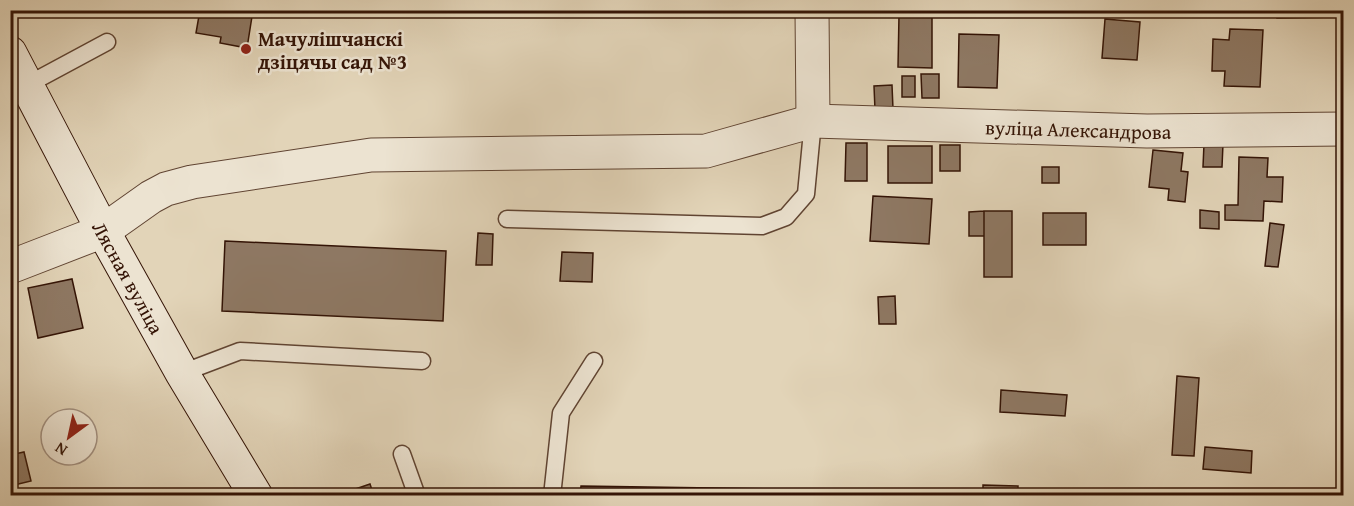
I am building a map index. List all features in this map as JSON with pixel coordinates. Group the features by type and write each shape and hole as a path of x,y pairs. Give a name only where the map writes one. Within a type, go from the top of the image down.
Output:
{"street":[{"path":"812,10 813,122"},
{"name":"Лясная вуліца","path":"10,53 103,231 182,373 256,495"},
{"name":"вуліца Александрова","path":"10,267 103,231 166,189 192,182 371,155 706,151 813,122 1147,131 1344,129"}],"lane":[{"path":"27,85 107,42"},
{"path":"507,219 762,226 786,217 806,194 813,122"},
{"path":"182,373 240,351 422,361"},
{"path":"552,495 561,412 594,361"},
{"path":"402,454 417,495"}],"building":[{"path":"200,10 253,10 247,48 220,43 221,37 196,33"},
{"path":"1276,10 1340,10 1340,17 1277,18"},
{"path":"899,15 932,15 932,68 898,67"},
{"path":"1105,19 1140,22 1137,60 1102,58"},
{"path":"1230,29 1263,30 1260,87 1224,86 1225,71 1212,71 1213,39 1229,40"},
{"path":"959,34 999,35 997,88 958,87"},
{"path":"921,74 939,74 939,98 922,98"},
{"path":"902,76 915,76 915,97 902,97"},
{"path":"892,85 893,109 875,110 874,86"},
{"path":"846,143 867,143 867,181 845,181"},
{"path":"1204,144 1223,144 1222,167 1203,167"},
{"path":"940,145 960,145 960,171 940,171"},
{"path":"888,146 932,146 932,183 888,183"},
{"path":"1153,150 1183,153 1181,171 1188,172 1185,202 1168,200 1169,189 1149,187"},
{"path":"1239,157 1268,158 1267,177 1283,177 1282,202 1264,201 1263,221 1225,220 1225,205 1238,205"},
{"path":"1042,167 1059,167 1059,183 1042,183"},
{"path":"873,196 932,199 929,244 870,241"},
{"path":"1200,210 1219,212 1219,229 1200,228"},
{"path":"984,211 984,236 969,236 969,212"},
{"path":"984,211 1012,211 1012,277 984,277"},
{"path":"1043,213 1086,213 1086,245 1043,245"},
{"path":"1270,223 1284,225 1278,267 1265,266"},
{"path":"478,233 493,234 492,265 476,265"},
{"path":"225,241 446,251 443,321 222,311"},
{"path":"562,252 593,253 592,282 560,281"},
{"path":"72,279 83,328 38,338 28,288"},
{"path":"895,296 896,324 879,324 878,297"},
{"path":"1177,376 1199,378 1194,456 1172,455"},
{"path":"1001,390 1067,395 1065,416 1000,412"},
{"path":"1205,447 1252,451 1251,473 1203,469"},
{"path":"24,452 31,481 10,486 10,455"},
{"path":"370,484 374,496 335,496"},
{"path":"983,485 1018,486 1018,496 959,496 959,494 983,495"},
{"path":"581,486 904,491 904,496 580,496"},
{"path":"1086,490 1123,491 1122,496 1086,496"}],"place":[{"name":"Мачулішчанскі дзіцячы сад №3","path":"246,49"}]}
